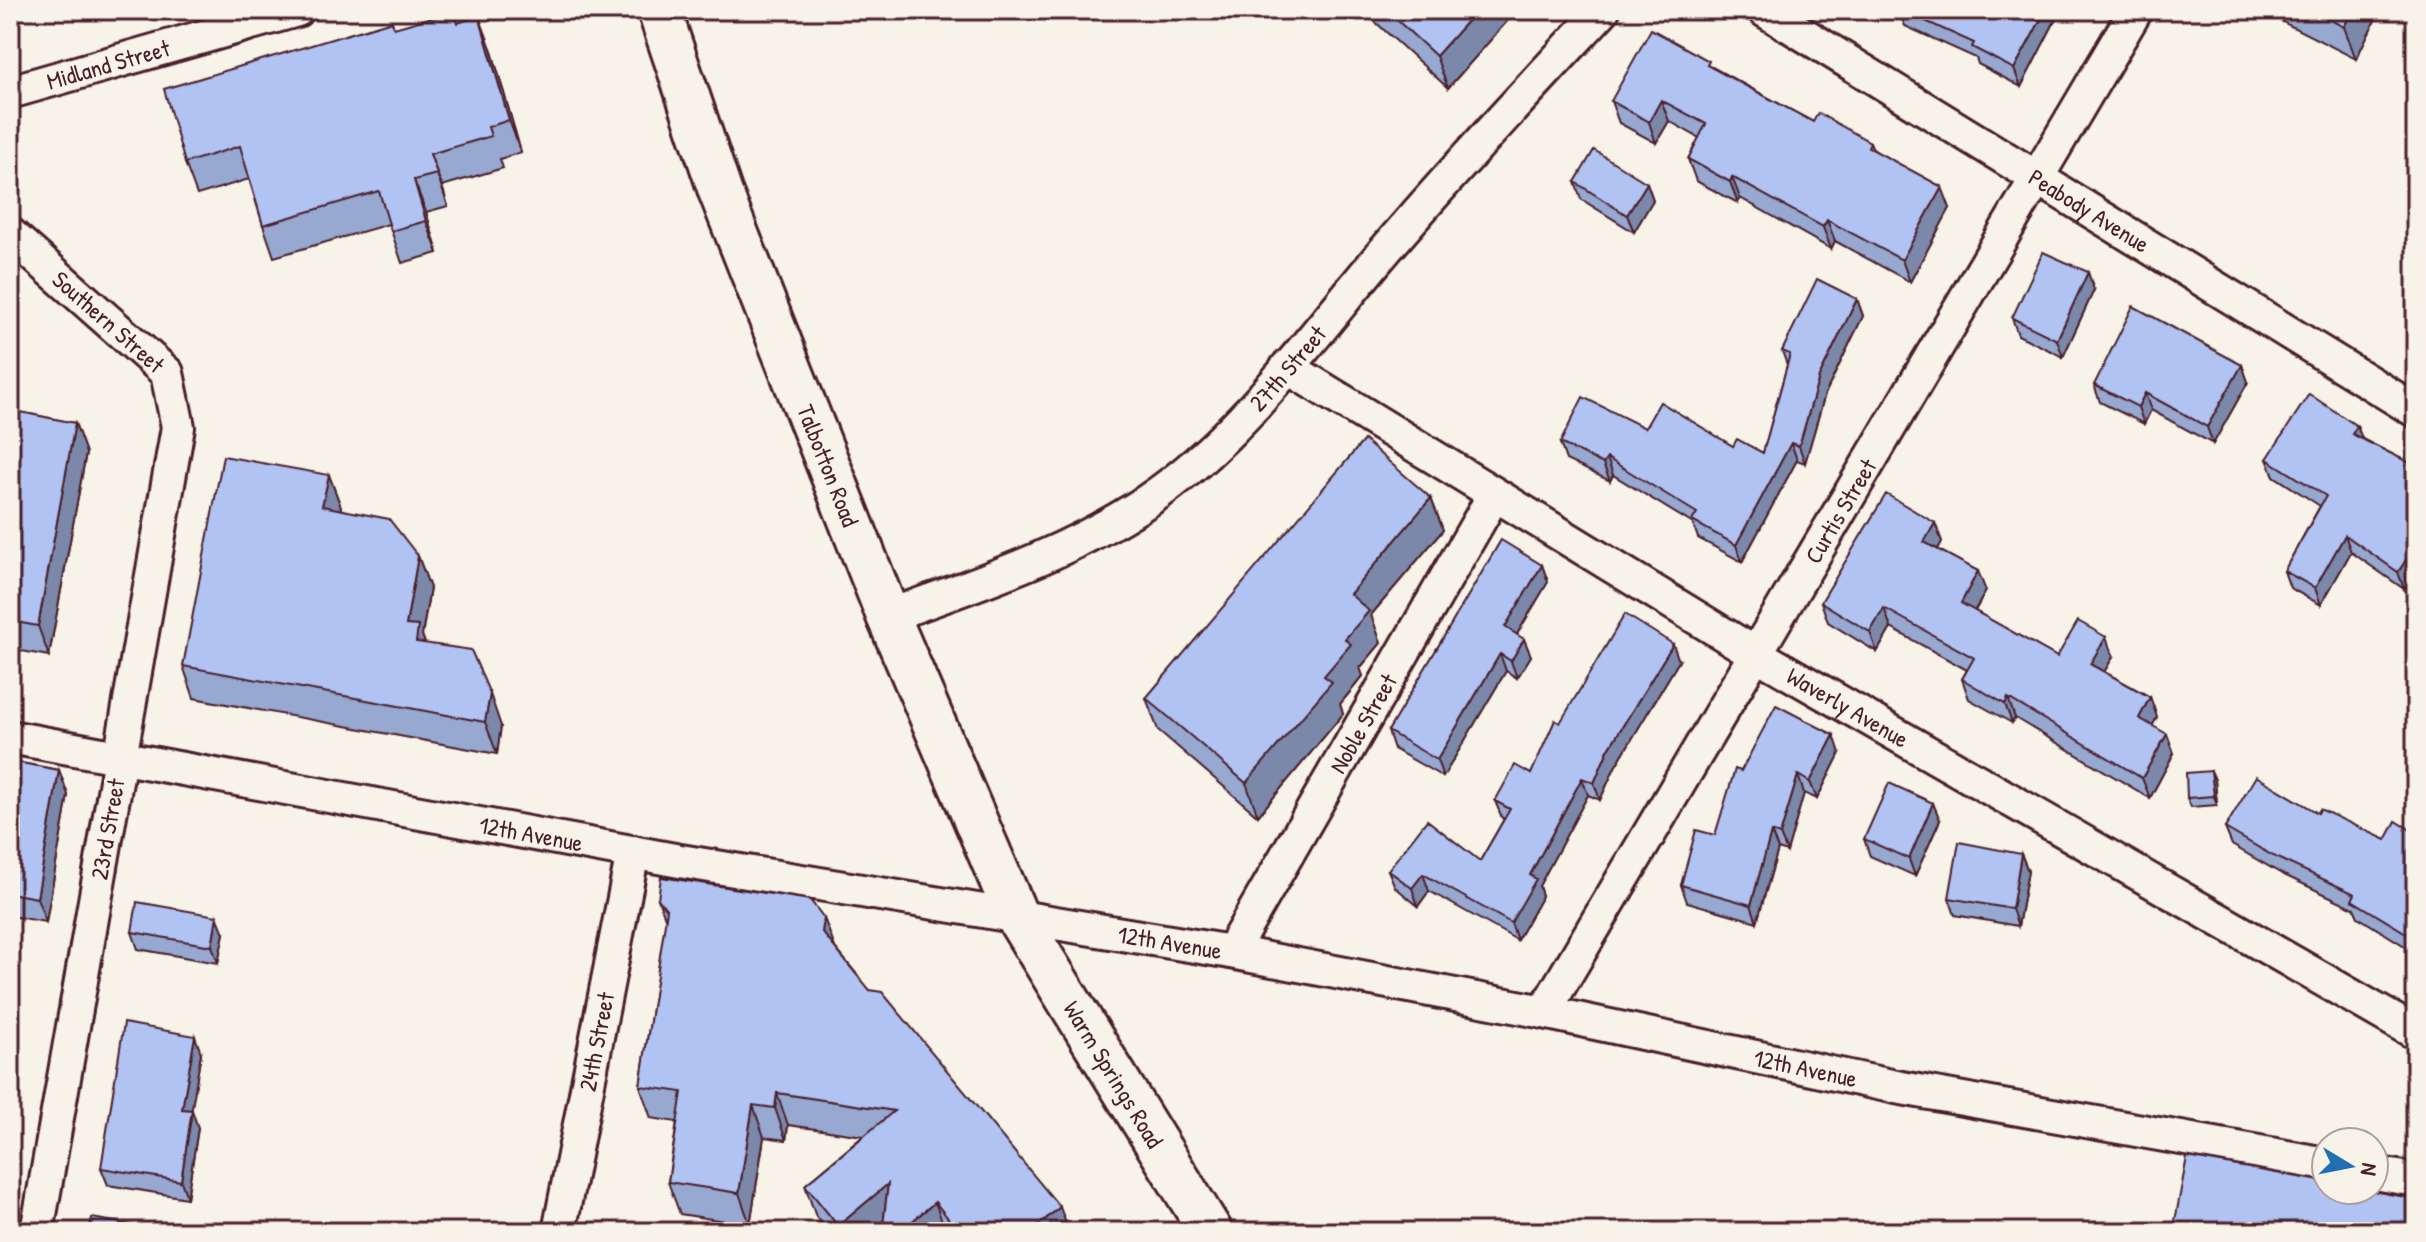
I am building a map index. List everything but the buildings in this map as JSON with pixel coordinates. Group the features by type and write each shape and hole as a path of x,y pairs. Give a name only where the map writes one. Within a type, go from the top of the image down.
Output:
{"main road":[{"name":"Talbotton Road","path":"659,10 720,191 888,616 1016,915"},
{"name":"Warm Springs Road","path":"1016,915 1211,1232"}],"street":[{"name":"Midland Street","path":"10,92 297,10"},
{"name":"27th Street","path":"888,616 1034,563 1148,501 1200,460 1287,367 1439,188 1603,10"},
{"name":"Peabody Avenue","path":"1764,10 2416,411"},
{"name":"Curtis Street","path":"1544,1012 2136,10"},
{"name":"Southern Street","path":"10,234 167,373 178,427"},
{"name":"Waverly Avenue","path":"1287,367 1756,654 2416,1033"},
{"name":"23rd Street","path":"37,1232 178,427"},
{"name":"Noble Street","path":"1231,952 1494,495"},
{"name":"12th Avenue","path":"10,737 633,852 1231,952 1544,1012 1896,1087 2310,1161"},
{"name":"24th Street","path":"559,1232 633,852"},
{"path":"2390,1176 2416,1180"}]}
